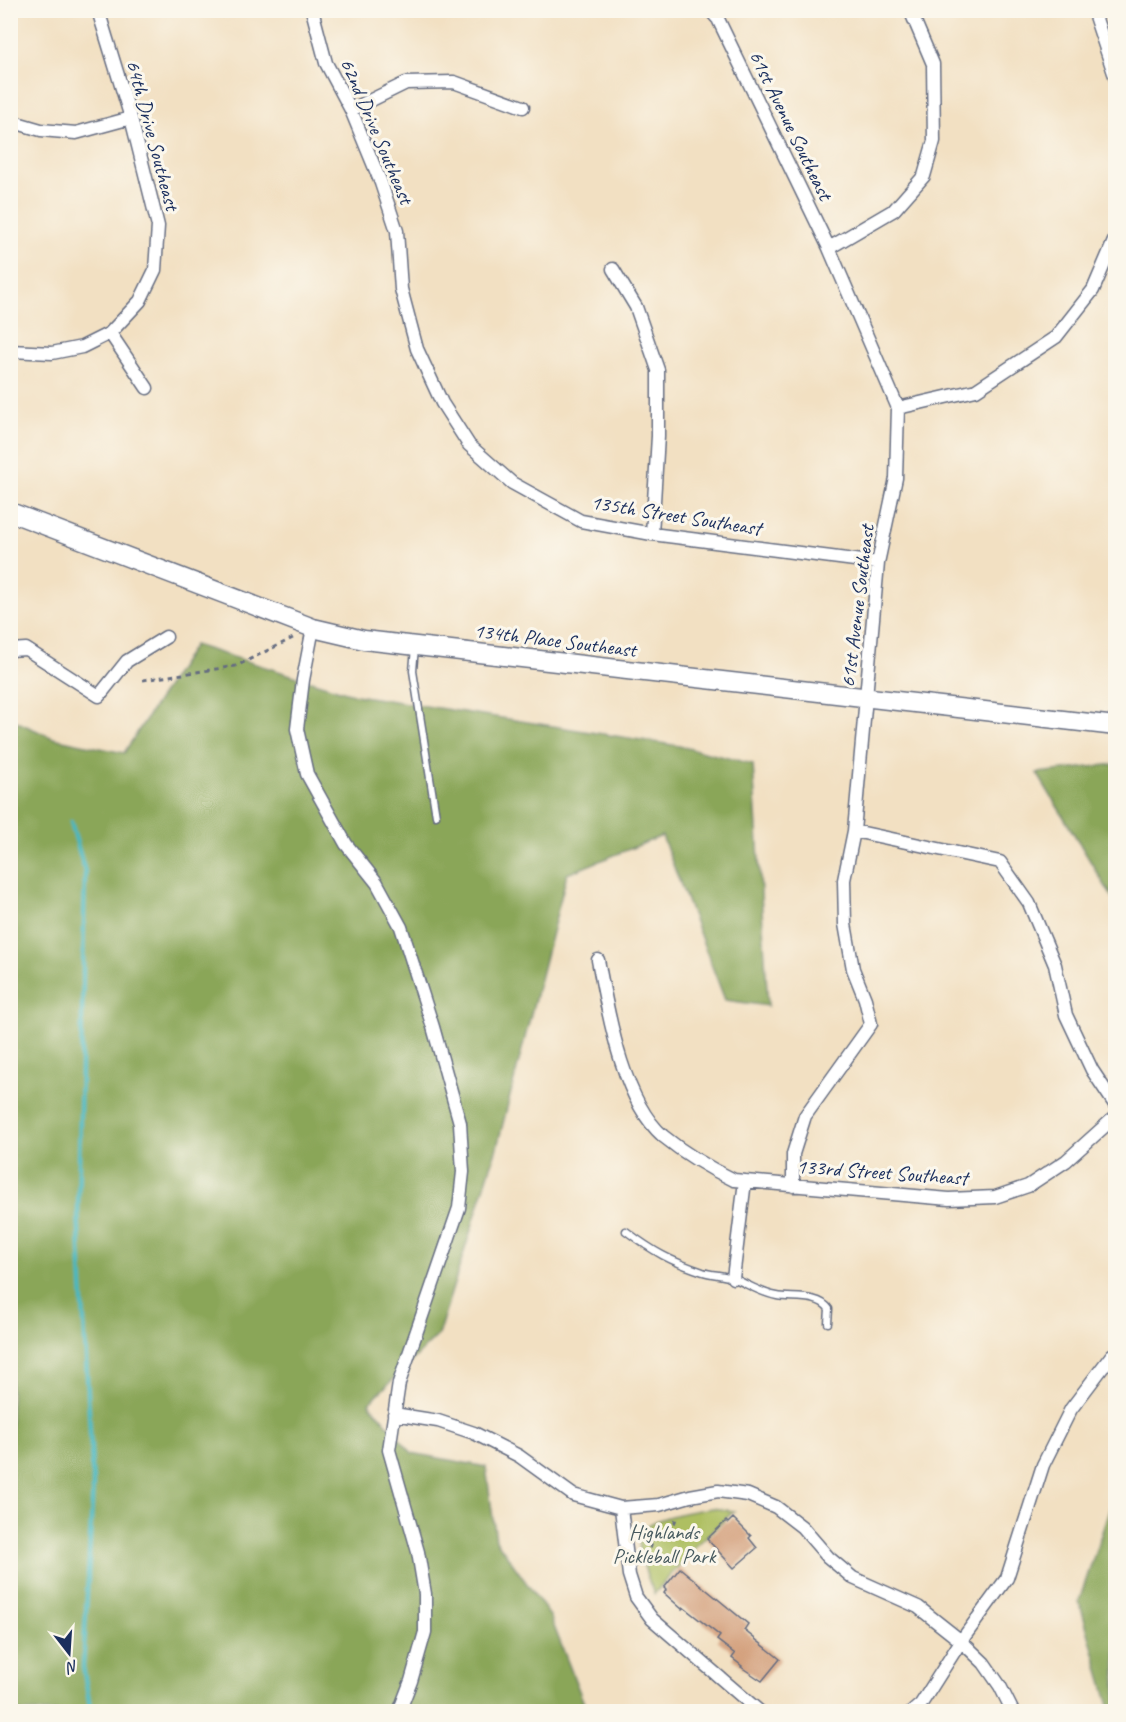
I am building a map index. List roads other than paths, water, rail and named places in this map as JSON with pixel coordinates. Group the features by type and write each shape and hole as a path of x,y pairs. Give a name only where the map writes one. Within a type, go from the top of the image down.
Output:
{"main road":[{"name":"134th Place Southeast","path":"10,512 313,628 364,640 1116,726"}],"street":[{"name":"64th Drive Southeast","path":"10,351 52,353 82,347 110,333 140,301 155,270 158,226 130,118 98,10"},
{"name":"62nd Drive Southeast","path":"312,10 326,63 351,110 381,183 397,231 401,289 417,349 442,403"},
{"name":"61st Avenue Southeast","path":"710,10 718,19 829,248 898,408 896,478 878,563 854,831 844,880 845,924 853,969 865,999 871,1024 805,1116 793,1154 793,1186"},
{"path":"829,248 894,210 924,176 934,141 933,64 910,10"},
{"path":"1093,10 1116,79"},
{"path":"351,110 406,83 442,82 453,82 523,107"},
{"path":"10,121 41,130 76,133 130,118"},
{"path":"898,408 976,390 1056,337 1093,290 1116,233"},
{"path":"613,269 636,307 658,370 658,436 652,534"},
{"path":"110,333 147,388"},
{"name":"135th Street Southeast","path":"442,403 469,446 512,483 581,521 652,534 878,563"},
{"path":"313,628 297,729 307,774 346,844 377,883 401,927 433,1027 460,1124 463,1172 459,1208 399,1383 389,1450 418,1552 425,1594 425,1632 411,1682 399,1712"},
{"path":"10,650 26,649 99,696 127,660 166,637"},
{"path":"854,831 1000,862 1029,903 1055,965 1066,1015 1092,1070 1116,1106"},
{"name":"133rd Street Southeast","path":"598,960 610,1022 627,1075 643,1112 662,1135 706,1167 734,1180 949,1199 995,1197 1028,1186 1066,1161 1116,1116"},
{"path":"733,1278 745,1181"},
{"path":"912,1712 921,1704 961,1641 1007,1578 1043,1465 1071,1409 1112,1355 1116,1353"},
{"path":"394,1414 438,1421 474,1433 519,1456 573,1495 621,1508 658,1505 718,1491 748,1495 776,1507 802,1527 828,1557 853,1578 918,1607 961,1641 984,1663 1000,1686 1013,1712"},
{"path":"621,1508 629,1575 636,1597 652,1619 760,1712"}],"lane":[{"path":"415,646 412,670 436,816"},
{"path":"626,1231 652,1251 672,1261 706,1273 733,1278 759,1291 779,1296 820,1300 829,1309 828,1323"}],"waterway":[{"path":"71,822 85,872 78,1212 93,1485 83,1667 91,1712"}],"park label":[{"name":"Highlands Pickleball Park","path":"664,1544"}]}
